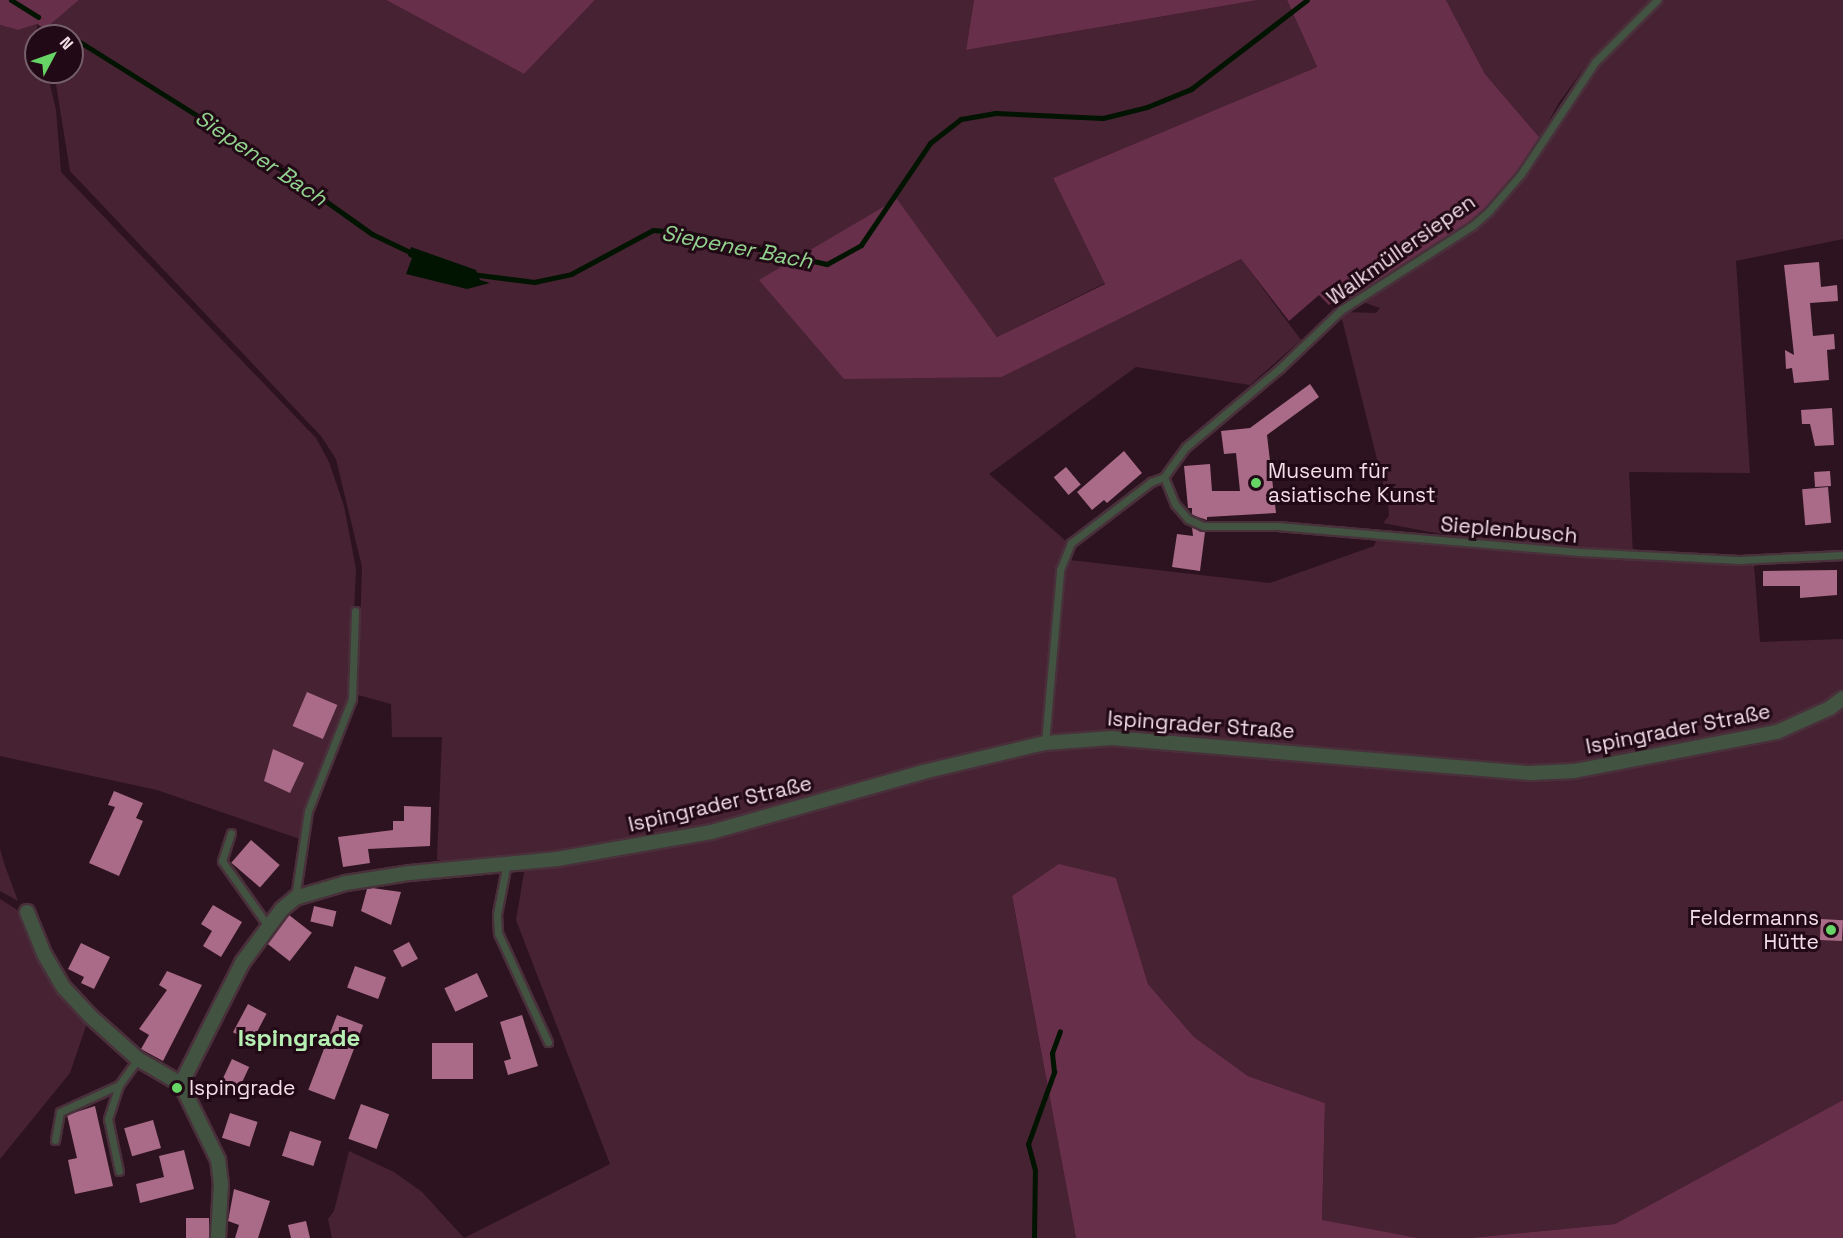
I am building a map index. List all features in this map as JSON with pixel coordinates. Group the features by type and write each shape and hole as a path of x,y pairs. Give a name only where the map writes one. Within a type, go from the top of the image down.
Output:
{"street":[{"name":"Ispingrader Straße","path":"507,863 557,859 711,832 923,772 1045,743 1112,738 1542,773 1600,768 1744,741 1797,724 1843,698"},
{"path":"181,1084 214,1012 268,926 295,898 376,877 507,863"},
{"path":"27,912 44,954 64,988 138,1059 181,1084 218,1160 221,1183 218,1238"}],"lane":[{"name":"Walkmüllersiepen","path":"1164,477 1186,447 1285,363 1341,310 1489,211 1521,174 1595,62 1657,0"},
{"name":"Sieplenbusch","path":"1164,477 1175,504 1188,519 1203,526 1277,525 1580,552 1739,560 1843,555"},
{"path":"1045,743 1060,570 1071,543 1150,482 1164,477"},
{"path":"295,898 303,830 352,699 355,610"},
{"path":"231,833 222,861 268,926"},
{"path":"507,863 497,914 498,933 548,1042"},
{"path":"119,1171 108,1119 118,1085 138,1059"},
{"path":"55,1140 60,1112 118,1085"}],"shaded area":[{"path":"0,0 79,0 51,24 24,24 24,28 18,30 0,25"},
{"path":"79,0 386,0 524,74 595,0 974,0 966,50 1258,0 1287,0 1317,67 1053,178 1105,283 997,337 897,200 1002,377 1241,259 1301,340 1250,385 1136,367 989,474 1066,541 1057,570 1042,741 642,842 459,865 437,860 442,737 392,737 391,704 358,695 362,567 336,459 321,436 70,171 56,84 84,84 84,24 51,24"},
{"path":"386,0 595,0 524,74"},
{"path":"974,0 1258,0 966,50"},
{"path":"1287,0 1446,0 1485,74 1540,138 1501,193 1468,224 1347,302 1341,297 1329,305 1319,295 1289,321 1241,259 1002,377 844,379 759,280 897,199 997,337 1105,284 1053,178 1317,67"},
{"path":"1446,0 1651,0 1591,59 1558,104 1540,138 1485,74"},
{"path":"1662,0 1843,0 1843,239 1736,261 1750,473 1629,472 1633,554 1478,541 1383,523 1389,516 1388,503 1342,319 1335,321 1347,312 1376,313 1380,308 1360,301 1477,227 1491,214 1524,177 1597,65"},
{"path":"0,25 18,30 24,28 24,84 50,84 56,110 61,172 316,438 329,462 344,506 356,569 350,698 300,839 157,790 0,756"},
{"path":"411,247 476,270 480,280 490,283 467,289 406,274 412,258 408,256"},
{"path":"1377,538 1579,556 1754,565 1760,642 1843,639 1843,690 1776,727 1733,741 1535,771 1050,739 1065,574 1070,560 1270,583 1374,546"},
{"path":"1843,704 1843,1100 1615,1224 1470,1238 1418,1238 1322,1221 1325,1103 1248,1076 1194,1037 1148,984 1116,878 1012,897 1076,1238 464,1238 610,1164 516,920 525,867 820,805 1051,746 1092,741 1530,775 1732,747 1811,726"},
{"path":"0,849 5,866 18,901 0,891"},
{"path":"1059,864 1116,878 1148,984 1194,1037 1248,1076 1325,1103 1322,1220 1418,1238 1076,1238 1012,896"},
{"path":"0,899 24,914 89,1017 70,1073 0,1159"},
{"path":"1843,1100 1843,1238 1470,1238 1615,1224"},
{"path":"349,1151 394,1172 422,1192 464,1238 332,1238 328,1219 334,1211"}],"building":[{"path":"1819,262 1821,287 1837,285 1838,301 1810,303 1813,336 1834,334 1835,349 1827,350 1829,380 1794,383 1792,368 1786,369 1785,350 1794,355 1784,265"},
{"path":"1310,384 1319,397 1267,435 1276,513 1207,517 1207,520 1192,515 1192,508 1188,508 1184,466 1210,464 1212,491 1240,491 1236,453 1224,454 1221,431 1250,428"},
{"path":"1832,408 1834,445 1815,446 1810,424 1802,424 1801,410"},
{"path":"1124,451 1142,473 1107,503 1104,500 1092,510 1077,492"},
{"path":"1066,467 1081,485 1069,495 1054,477"},
{"path":"1830,471 1831,486 1815,487 1814,472"},
{"path":"1828,487 1831,523 1805,525 1802,489"},
{"path":"1192,527 1205,532 1200,571 1172,567 1177,534 1193,536"},
{"path":"1837,570 1837,595 1800,598 1800,586 1763,586 1763,571"},
{"path":"307,692 337,705 323,739 293,726"},
{"path":"273,749 304,763 290,793 264,781"},
{"path":"114,791 143,803 136,818 143,821 119,876 89,863 115,807 108,805"},
{"path":"404,806 431,807 430,846 368,849 370,863 343,867 338,837 393,830 393,821 404,821"},
{"path":"251,840 280,865 260,888 231,863"},
{"path":"367,889 401,892 391,925 361,911"},
{"path":"213,905 242,922 221,957 203,946 212,931 201,924"},
{"path":"314,906 336,911 333,927 310,922"},
{"path":"289,915 312,933 290,961 267,943"},
{"name":"Feldermanns Hütte","path":"1821,919 1843,920 1842,941 1820,940"},
{"path":"409,942 418,959 402,967 393,950"},
{"path":"81,943 110,957 94,989 81,983 84,977 68,969"},
{"path":"355,966 386,977 378,999 347,988"},
{"path":"167,971 202,985 163,1061 141,1049 149,1035 139,1029 167,990 159,985"},
{"path":"477,973 488,997 455,1012 444,988"},
{"path":"248,1004 267,1014 252,1042 233,1032"},
{"path":"337,1015 363,1025 334,1100 308,1090"},
{"path":"522,1015 538,1066 508,1075 504,1061 511,1059 500,1022"},
{"path":"432,1043 473,1043 473,1079 432,1079"},
{"path":"232,1059 249,1067 239,1088 222,1080"},
{"path":"361,1104 389,1114 377,1149 348,1139"},
{"path":"95,1106 113,1186 75,1194 68,1160 77,1158 67,1115"},
{"path":"230,1113 258,1122 250,1147 222,1138"},
{"path":"153,1120 161,1148 132,1156 124,1128"},
{"path":"290,1131 321,1141 313,1166 282,1156"},
{"path":"184,1150 194,1189 140,1203 136,1184 164,1177 159,1156"},
{"path":"234,1189 270,1201 258,1238 235,1238 239,1225 228,1221"},
{"path":"186,1218 209,1218 209,1238 186,1238"},
{"path":"306,1221 310,1238 291,1238 288,1225"}],"waterway":[{"name":"Siepener Bach","path":"11,0 38,17"},
{"name":"Siepener Bach","path":"471,274 534,282 571,274 653,230 687,233 827,264 861,245 930,143 961,119 995,113 1103,118 1147,107 1191,89 1307,0"},
{"name":"Siepener Bach","path":"84,45 265,158 372,234 414,254"},
{"path":"1034,1238 1035,1170 1028,1144 1054,1072 1052,1053 1060,1031"}],"place":[{"name":"Museum für asiatische Kunst","path":"1256,483"},
{"name":"Feldermanns Hütte","path":"1831,930"},
{"name":"Ispingrade","path":"177,1088"}],"district":[{"name":"Ispingrade","path":"299,1038"}]}
